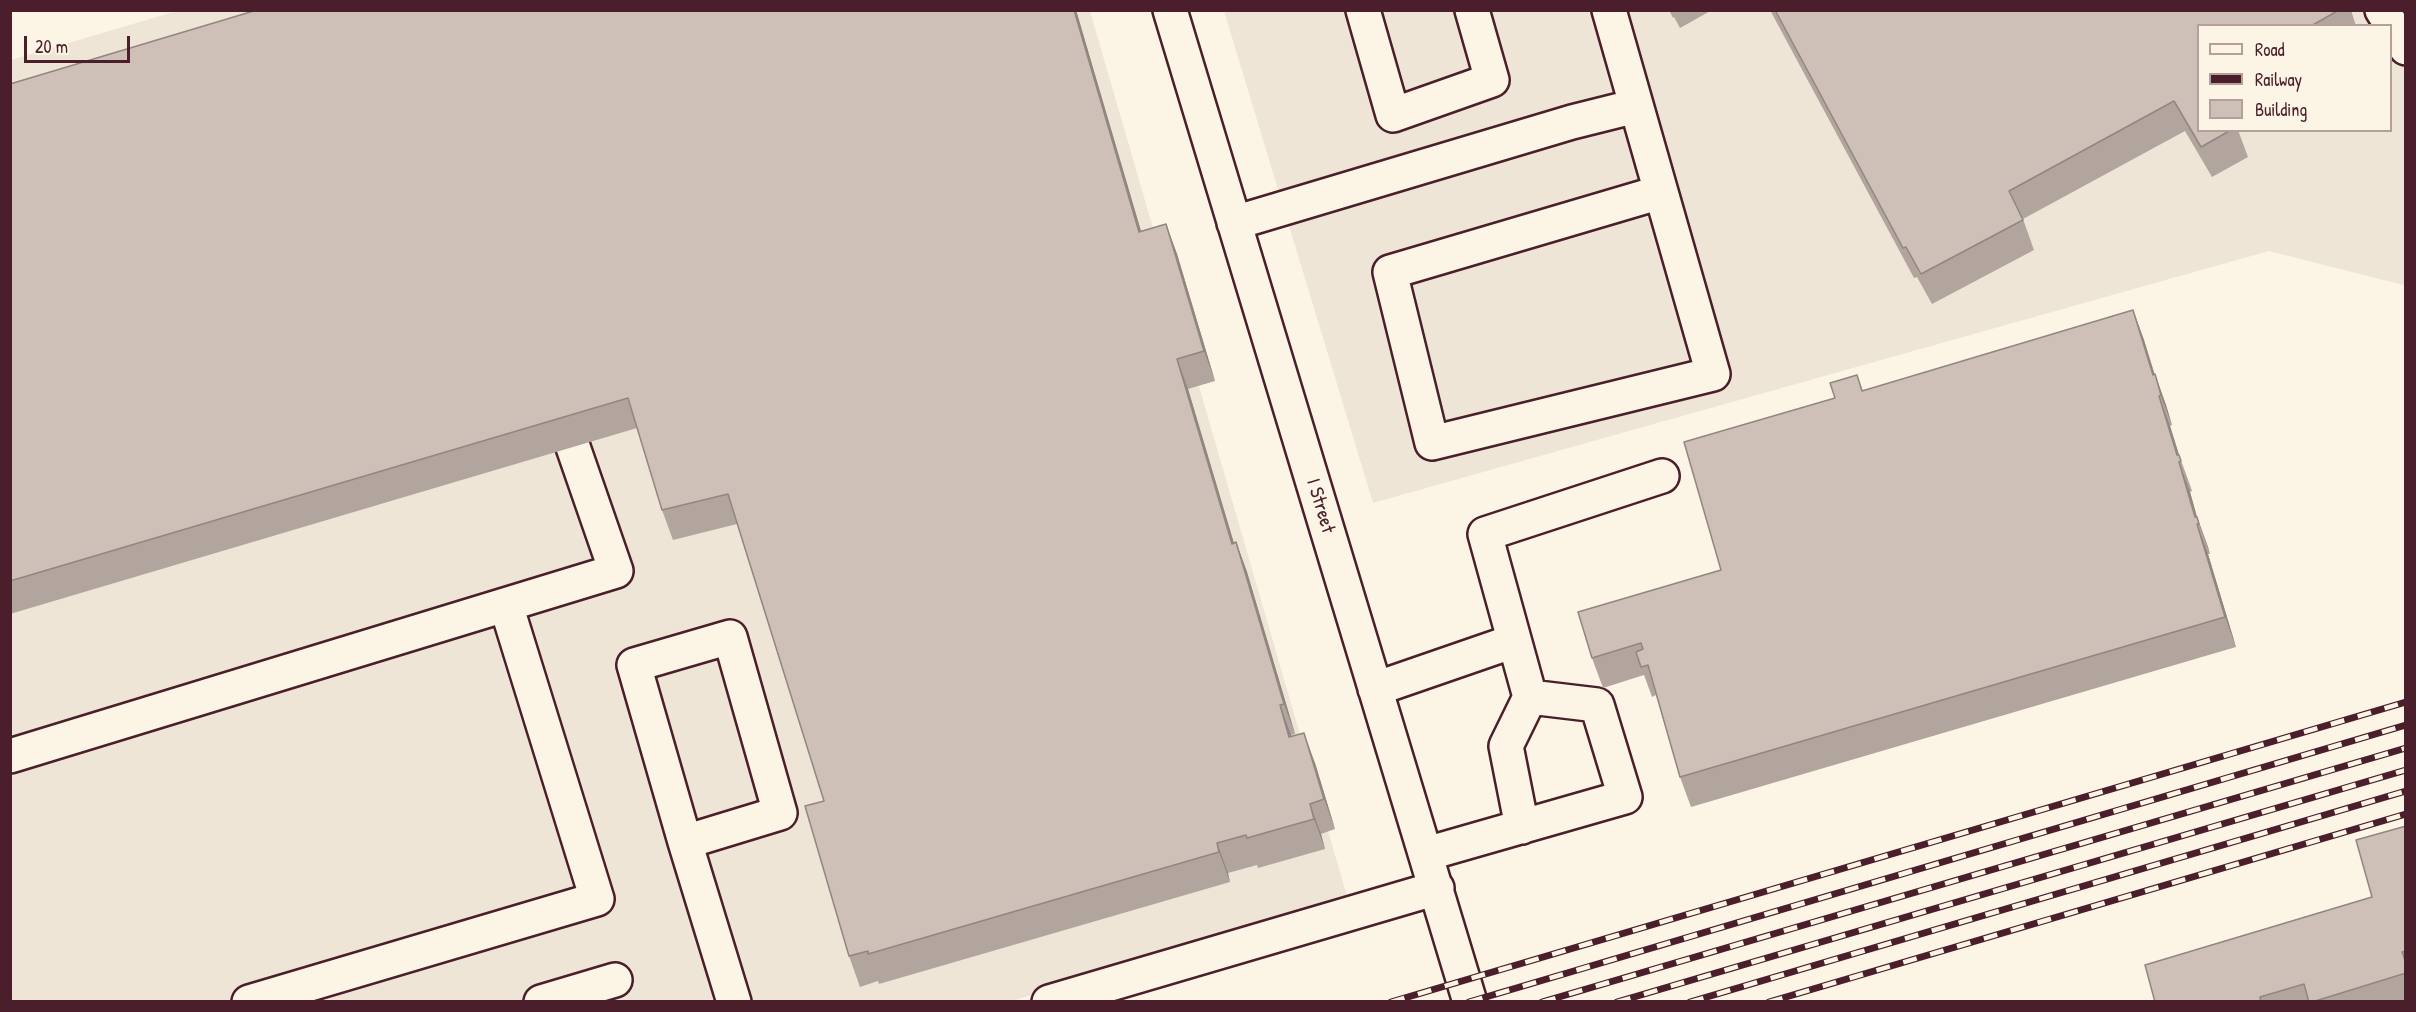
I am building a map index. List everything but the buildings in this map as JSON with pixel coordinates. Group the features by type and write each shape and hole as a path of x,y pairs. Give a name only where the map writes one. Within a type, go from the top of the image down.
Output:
{"street":[{"name":"I Street","path":"1170,10 1470,1002"},
{"path":"1363,10 1393,115 1492,80 1472,10"},
{"path":"1609,10 1636,106 1661,192 1713,374 1432,443 1390,272 1661,192"},
{"path":"2382,10 2391,24"},
{"path":"2392,26 2406,48"},
{"path":"1234,223 1572,122 1636,106"},
{"path":"10,756 616,571 573,447"},
{"path":"1522,826 1506,746 1530,697 1485,534 1662,476"},
{"path":"249,1002 597,899 506,605"},
{"path":"685,842 780,813 730,637 634,665 685,842 734,1002"},
{"path":"1375,689 1514,641"},
{"path":"1426,855 1625,797 1597,705 1530,697"},
{"path":"1049,1002 1437,888"},
{"path":"541,1002 615,980"}],"shaded area":[{"path":"180,10 1090,11 1349,903 1011,1001 11,1002 11,60"},
{"path":"1224,11 2405,11 2405,288 2403,285 2269,251 1373,503"}],"railway":[{"path":"1391,1002 2406,702"},
{"path":"1469,1002 2406,725"},
{"path":"1542,1002 2406,748"},
{"path":"1617,1002 2406,770"},
{"path":"1690,1002 2406,791"},
{"path":"1769,1002 2406,814"}]}
